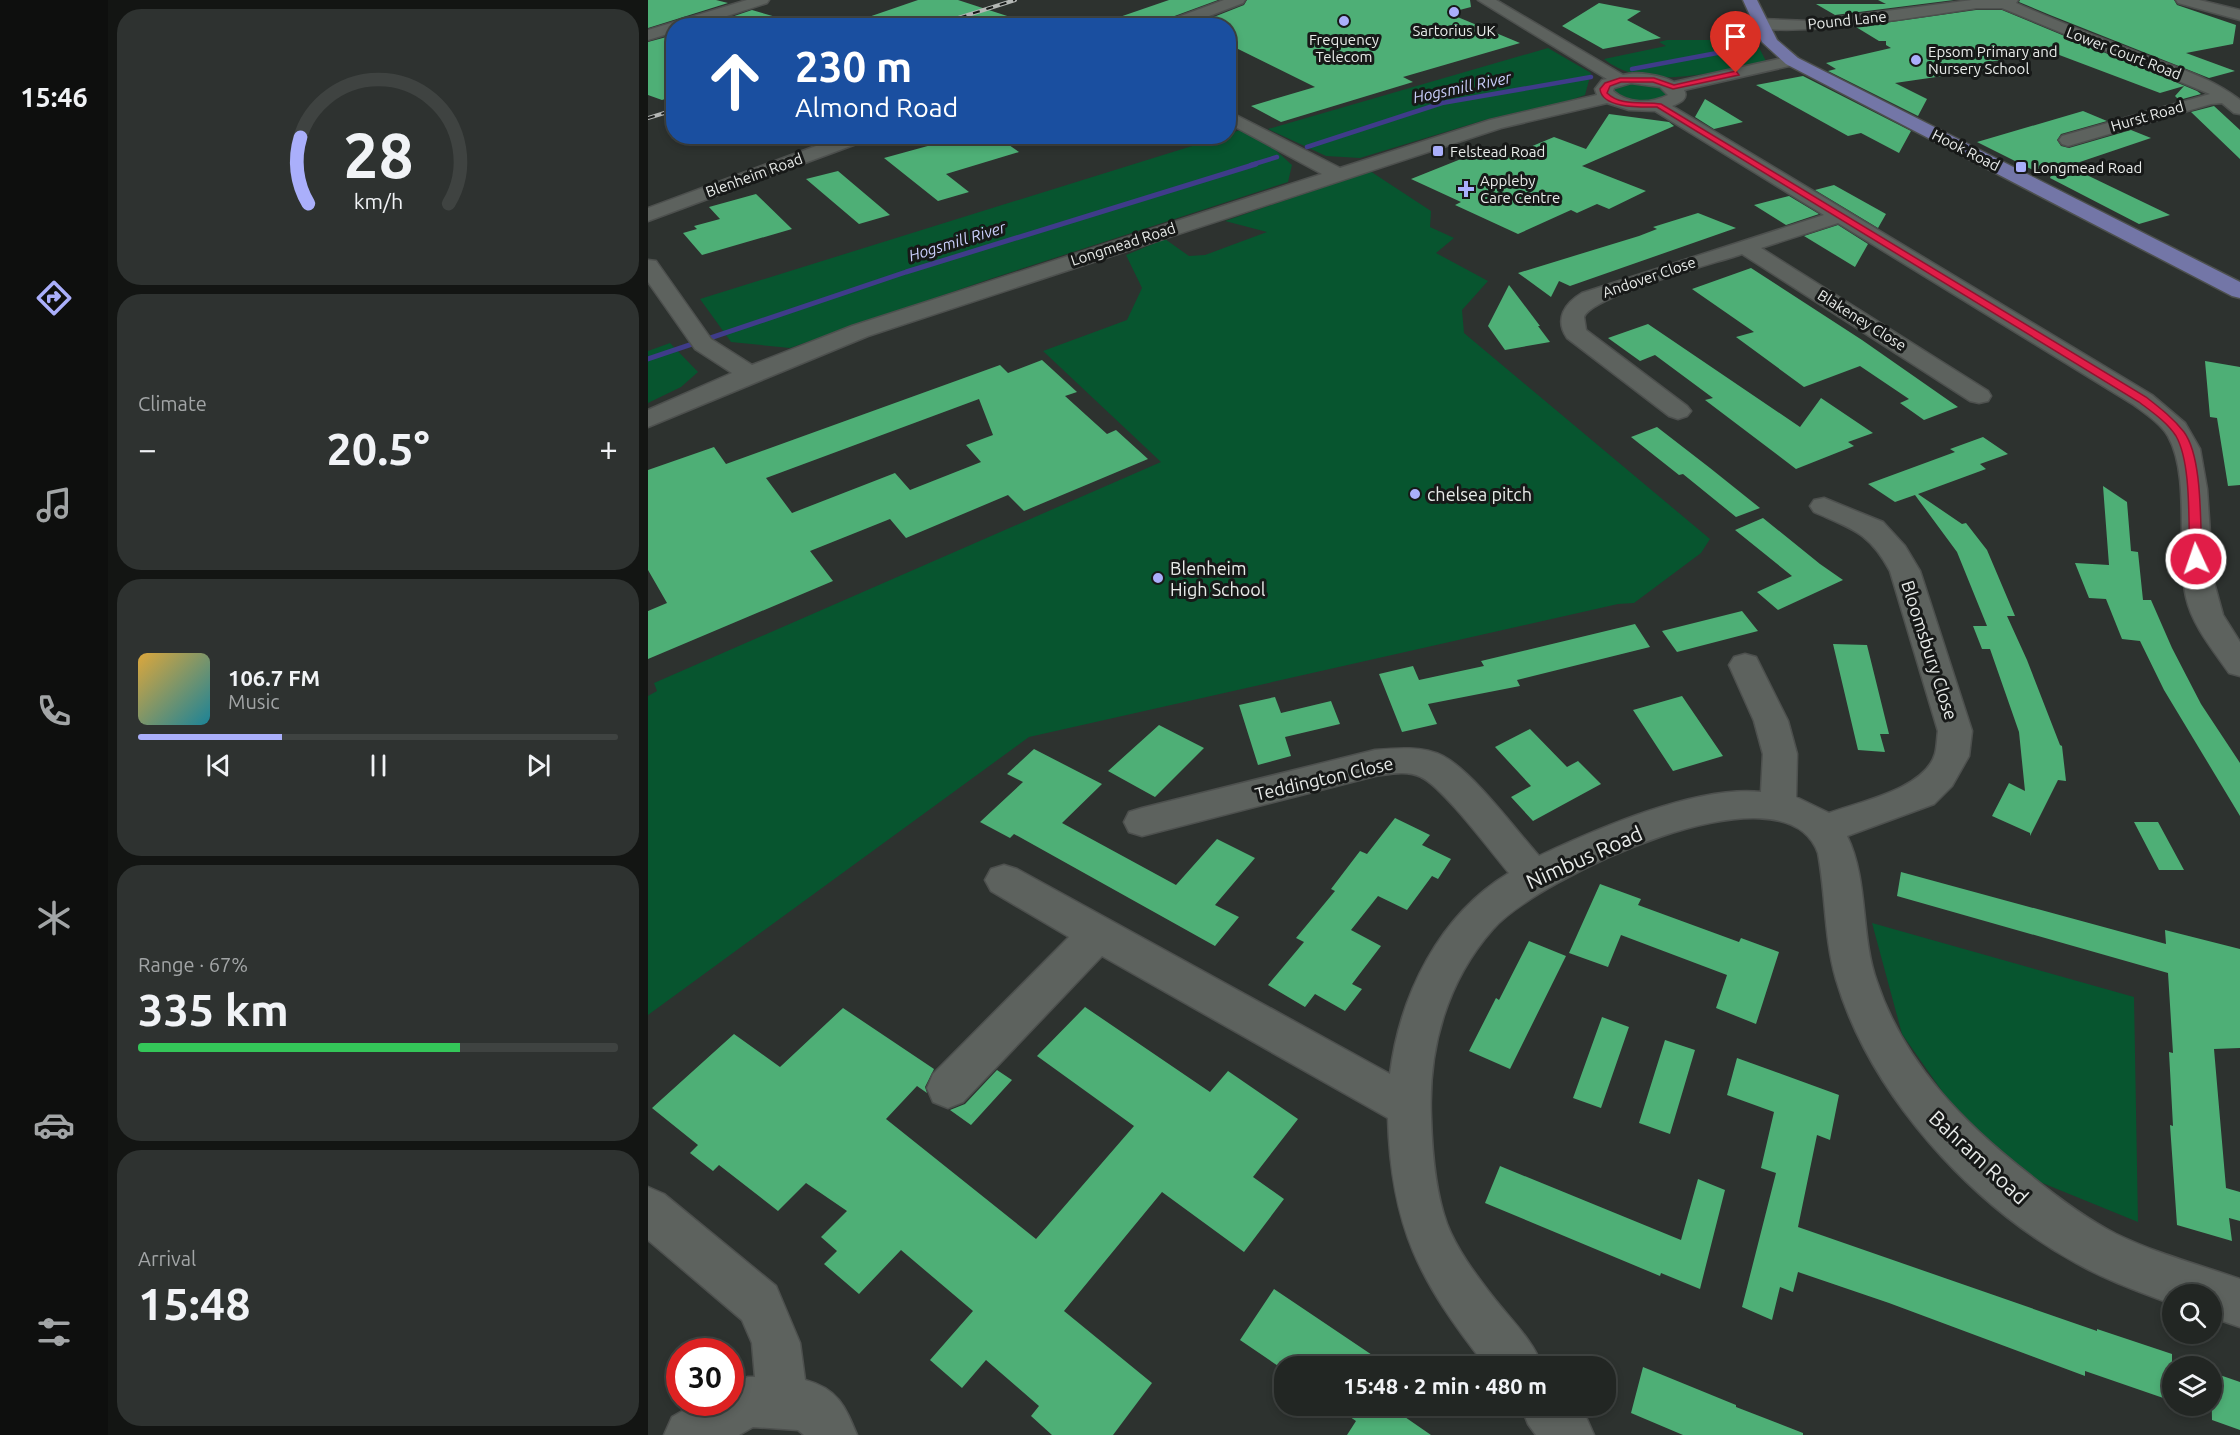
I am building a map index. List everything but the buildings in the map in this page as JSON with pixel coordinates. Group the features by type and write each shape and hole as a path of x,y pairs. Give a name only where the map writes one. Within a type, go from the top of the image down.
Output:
{"main road":[{"name":"Hook Road","path":"1750,0 1774,48 1792,61 2240,291"}],"street":[{"path":"705,18 762,0"},
{"path":"1189,18 1238,0"},
{"path":"1485,0 1620,80"},
{"path":"2183,0 2240,15"},
{"name":"Pound Lane","path":"1761,24 1809,26 2007,1"},
{"name":"Lower Court Road","path":"2007,1 2041,20 2230,95"},
{"path":"648,35 666,29"},
{"path":"1673,87 1792,61"},
{"path":"1608,98 1604,93 1608,84 1620,80 1654,80 1673,87 1677,92 1676,98 1658,105"},
{"name":"Hurst Road","path":"2068,140 2230,95"},
{"name":"Longmead Road","path":"648,419 750,374 860,331 1496,124 1608,98 1627,105 1658,105"},
{"path":"1658,105 2143,400 2165,417 2180,434 2190,456 2197,580 2201,601 2240,665"},
{"path":"1236,120 1339,175"},
{"name":"Blenheim Road","path":"648,215 839,144"},
{"name":"Andover Close","path":"1678,411 1575,333 1571,323 1573,313 1579,304 1605,291 1840,216"},
{"name":"Blakeney Close","path":"1744,246 1979,396"},
{"path":"648,266 701,339 750,374"},
{"name":"Bloomsbury Close","path":"1824,506 1873,528 1892,546 1905,571 1955,730 1952,756 1940,777 1922,794 1825,829"},
{"path":"1745,666 1771,721 1780,754 1778,805"},
{"name":"Teddington Close","path":"1142,822 1375,763 1401,760 1430,765 1449,778 1533,875"},
{"name":"Nimbus Road","path":"1510,1356 1449,1275 1423,1221 1413,1158 1408,1107 1412,1057 1426,1002 1450,953 1484,912 1533,875 1618,837 1696,812 1744,804 1778,805 1801,811 1825,829"},
{"name":"Bahram Road","path":"1825,829 1837,852 1850,957 1865,1011 1896,1067 1937,1123 1999,1181 2056,1224 2097,1249 2136,1267 2240,1303"},
{"path":"1004,880 1408,1107"},
{"path":"948,1088 1098,934"},
{"path":"648,1210 759,1303 776,1343 783,1402"},
{"path":"690,1435 748,1402 807,1405 823,1418 831,1435"},
{"path":"1554,1416 1568,1435"}],"green space":[{"path":"1667,40 1755,40 1766,61 1705,74 1661,77 1640,75 1621,69 1604,59 1666,46 1659,42"},
{"path":"1548,48 1591,73 1585,95 1565,102 1488,119 1360,158 1326,156 1268,129"},
{"path":"1648,81 1673,93 1649,104 1619,99 1610,88 1617,83"},
{"path":"1240,130 1271,146 1292,165 1288,182 990,279 790,348 731,342 700,299 1198,144 1236,144 1236,131"},
{"name":"Blenheim High School","path":"1370,171 1431,211 1430,227 1454,238 1436,253 1488,281 1462,310 1464,333 1710,539 1701,553 1634,603 1618,604 1029,737 648,1015 648,696 657,691 654,683 1161,462 1043,351 1127,320 1142,288 1126,255 1165,239 1189,256 1205,255 1267,232 1225,221"},
{"path":"670,343 698,372 681,387 648,403 648,351"},
{"path":"1872,923 2134,997 2138,1222 2035,1180 1965,1124 1902,1034"}],"waterway":[{"name":"Hogsmill River","path":"1632,69 1749,47"},
{"name":"Hogsmill River","path":"1307,147 1442,103 1591,77"},
{"name":"Hogsmill River","path":"1251,165 1277,157"},
{"name":"Hogsmill River","path":"648,359 906,272 1256,164"}],"railway":[{"path":"958,18 1015,0"},
{"path":"648,118 666,112"}],"place":[{"name":"Sartorius UK","path":"1454,12"},
{"name":"Frequency Telecom","path":"1344,21"},
{"name":"Epsom Primary and Nursery School","path":"1916,60"},
{"name":"Felstead Road","path":"1438,151"},
{"name":"Longmead Road","path":"2021,167"},
{"name":"Appleby Care Centre","path":"1466,189"},
{"name":"chelsea pitch","path":"1415,494"},
{"name":"Blenheim High School","path":"1158,578"}],"route":[{"path":"1736,73 1673,87 1654,80 1631,78 1608,84 1604,93 1608,98 1627,105 1658,105 2143,400 2165,417 2180,434 2190,456 2196,559"}]}
